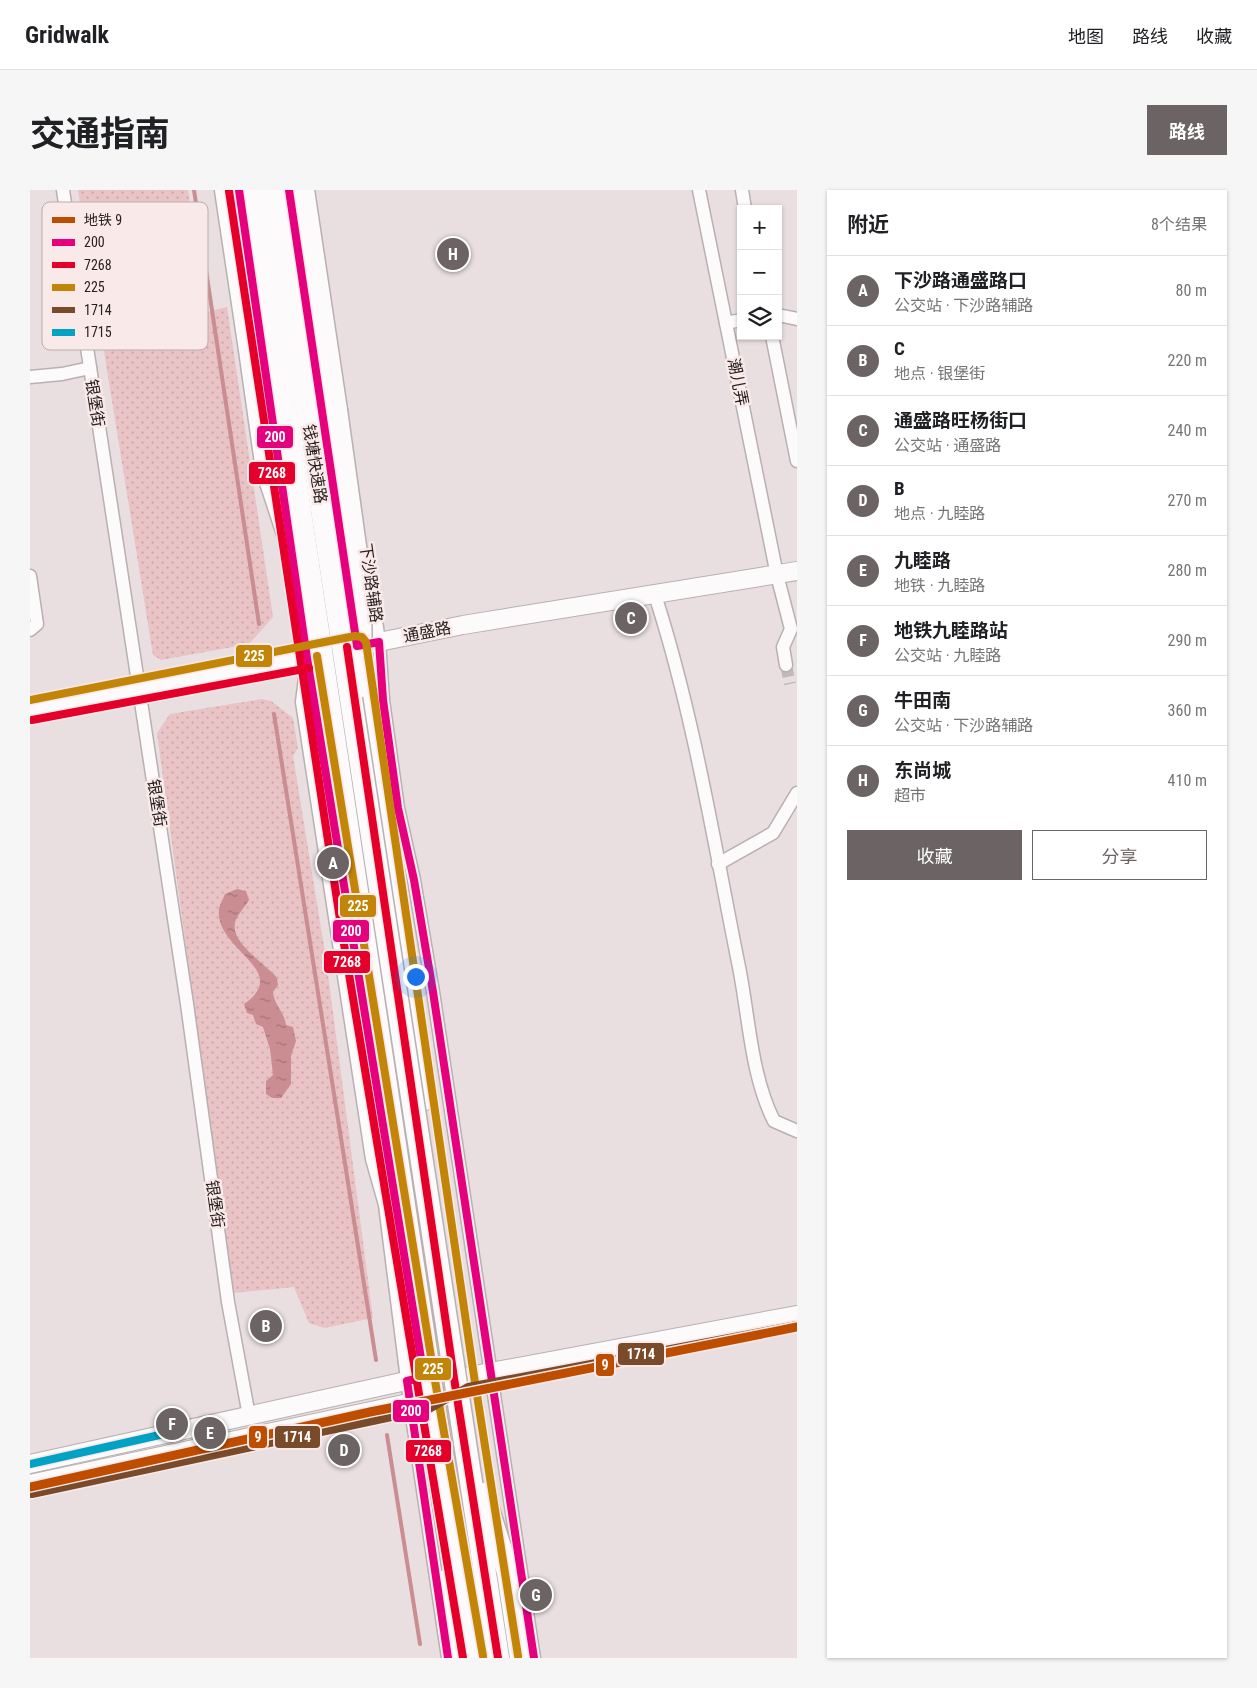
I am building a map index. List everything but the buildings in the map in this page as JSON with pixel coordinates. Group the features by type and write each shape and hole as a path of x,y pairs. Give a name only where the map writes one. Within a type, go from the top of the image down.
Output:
{"highway":[{"path":"226,190 267,470 313,613"},
{"name":"钱塘快速路","path":"252,190 283,391 313,613 440,1445 477,1658"},
{"name":"钱塘快速路","path":"273,190 498,1658"},
{"path":"303,190 360,582 361,762"},
{"path":"446,1328 458,1362 479,1482 508,1572 522,1658"},
{"path":"440,1445 454,1626 459,1658"}],"main road":[{"path":"239,190 415,1379 472,1658"},
{"path":"289,190 464,1377 508,1658"}],"street":[{"path":"217,190 240,348 260,464 293,556"},
{"name":"下沙路辅路","path":"310,190 379,642 383,700 398,808 414,880 431,982 534,1658"},
{"name":"潮儿弄","path":"699,190 777,575 791,629 797,641"},
{"path":"742,190 744,205"},
{"path":"782,316 797,319"},
{"path":"726,324 737,321"},
{"path":"773,340 797,461"},
{"name":"银堡街","path":"87,350 187,1004 228,1302 249,1416"},
{"path":"30,377 62,374 90,368"},
{"name":"通盛路","path":"30,710 308,658 357,646 463,625 797,571"},
{"path":"30,576 37,624 30,630"},
{"path":"655,595 673,653 718,864 762,1098 774,1121 797,1131"},
{"path":"786,665 783,646 791,629"},
{"path":"718,864 773,833 797,793"},
{"path":"30,1464 415,1379 464,1377 797,1315"},
{"path":"30,1484 419,1401 464,1377"},
{"path":"419,1401 439,1607 448,1658"}],"shaded area":[{"path":"78,190 188,190 190,202 80,202"},
{"path":"227,307 273,617 249,644 161,660 153,655 104,350 208,350 208,312"},
{"path":"262,699 271,701 293,718 298,748 293,756 326,959 373,1318 324,1328 309,1323 294,1287 233,1293 157,733 170,714"}],"water":[{"path":"237,889 246,891 249,900 236,920 235,931 243,946 277,978 278,985 273,992 274,997 286,1025 293,1027 296,1041 291,1056 291,1084 281,1098 272,1098 266,1094 266,1081 273,1075 270,1049 263,1027 256,1024 253,1015 247,1013 244,1004 257,992 260,981 256,970 228,936 221,923 219,909 225,894"}],"waterway":[{"path":"194,190 196,202"},
{"path":"208,283 259,624"},
{"path":"274,714 376,1360"},
{"path":"387,1435 420,1644"}],"tunnel":[{"path":"786,665 790,684"}],"metro line":[{"name":"9","path":"30,1487 370,1412 797,1327"}],"transit line":[{"name":"200","path":"239,190 307,658 424,1377 407,1381 448,1658"},
{"name":"200","path":"289,190 357,646 379,642 383,700 398,808 414,880 433,992 534,1658"},
{"name":"7268","path":"229,191 341,926 463,1658"},
{"name":"225","path":"30,700 355,636 362,637 366,642 474,1376 518,1656"},
{"name":"7268","path":"347,647 454,1378 498,1658"},
{"name":"225","path":"317,656 434,1375 483,1656"},
{"name":"7268","path":"32,720 309,668"},
{"name":"1714","path":"32,1494 429,1409 468,1387 797,1325"},
{"name":"1715","path":"30,1464 173,1432"}],"place":[{"name":"东尚城","path":"453,254"},
{"name":"通盛路旺杨街口","path":"631,618"},
{"name":"下沙路通盛路口","path":"333,863"},
{"name":"C","path":"266,1326"},
{"name":"地铁九睦路站","path":"172,1424"},
{"name":"九睦路","path":"210,1433"},
{"name":"B","path":"344,1450"},
{"name":"牛田南","path":"536,1595"}]}
